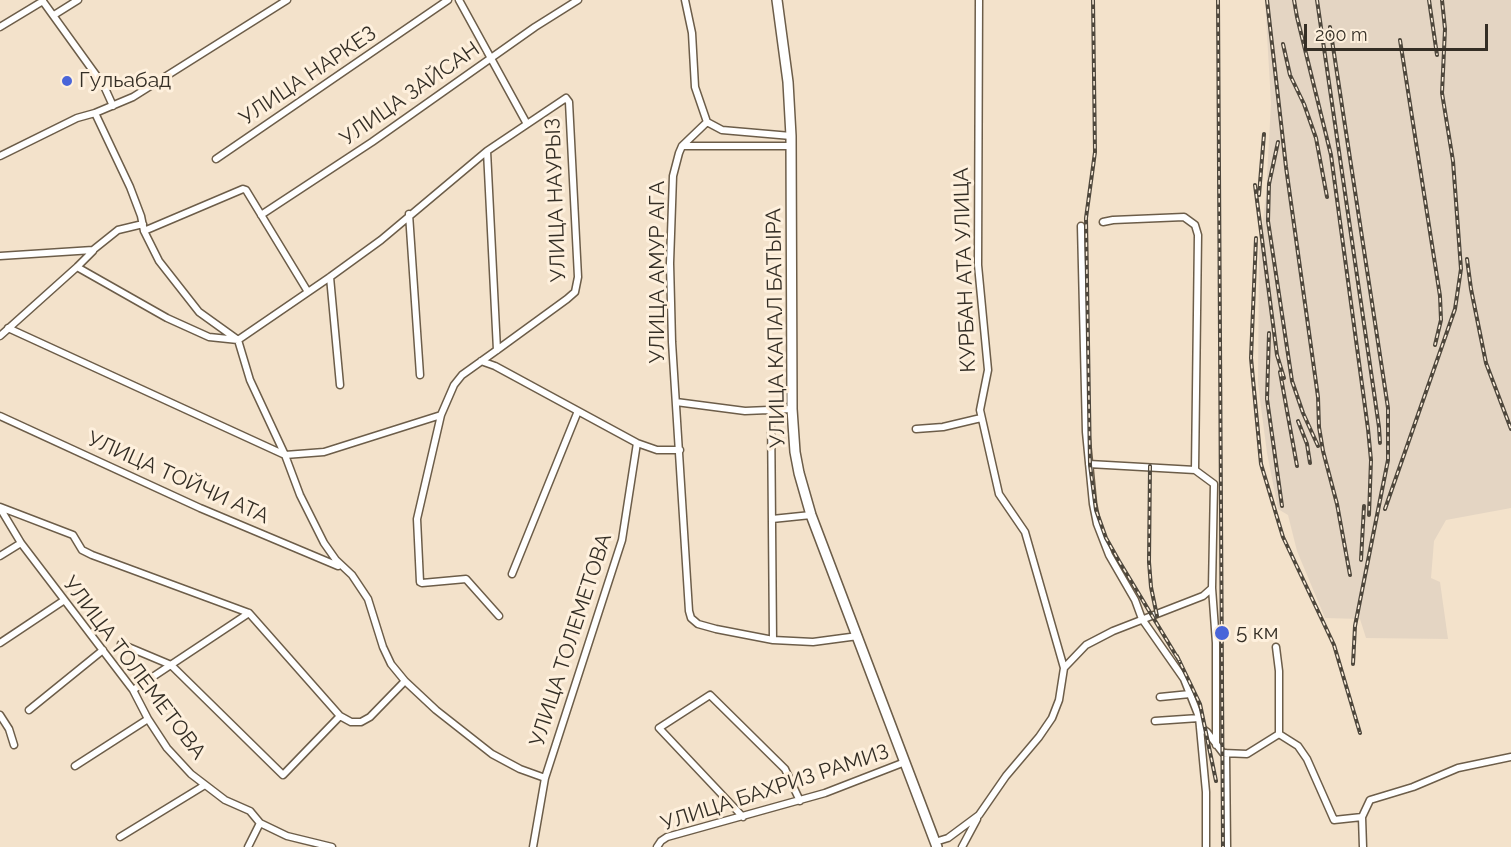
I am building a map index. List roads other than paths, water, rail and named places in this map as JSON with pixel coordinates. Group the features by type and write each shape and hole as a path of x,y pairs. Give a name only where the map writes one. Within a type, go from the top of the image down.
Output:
{"main road":[{"name":"УЛИЦА КАПАЛ БАТЫРА","path":"777,0 788,82 791,141 792,409 795,452 811,515 936,845"}],"street":[{"path":"0,27 43,0 104,86 113,106"},
{"path":"54,15 78,0"},
{"path":"0,156 77,118 133,97 287,0"},
{"name":"УЛИЦА НАРКЕЗ","path":"216,159 448,0"},
{"path":"77,267 167,318 209,337 238,340 330,277 381,240 486,151 527,124 459,0"},
{"name":"УЛИЦА ЗАЙСАН","path":"261,215 372,142 578,0"},
{"path":"685,0 692,33 695,87 707,122 722,130 791,141"},
{"name":"КУРБАН АТА УЛИЦА","path":"979,0 978,265 988,370 980,410 981,418 999,494 1024,532 1064,668"},
{"name":"УЛИЦА НАУРЫЗ","path":"499,616 466,579 423,583 418,579 417,519 441,415 454,385 462,375 575,292 578,277 569,102 564,99 527,124"},
{"path":"95,113 130,187 143,228 159,261 199,312 238,340 250,380 285,455 300,495 324,543 336,560 352,575 368,598 383,647 391,664 405,681 436,710 492,754 520,769 545,778"},
{"path":"682,146 707,122"},
{"path":"682,146 791,141"},
{"name":"УЛИЦА АМУР АГА","path":"682,146 674,177 670,263 672,342 689,611 698,624 773,640"},
{"path":"486,151 497,350"},
{"path":"0,336 93,250 118,230 143,228 240,189 246,190 308,292"},
{"path":"409,214 420,375"},
{"path":"1103,222 1184,217 1195,225 1198,235 1195,470"},
{"path":"1081,226 1086,432 1097,524 1109,555 1136,600 1142,619 1184,679 1199,718 1206,792 1206,847"},
{"path":"0,256 93,250"},
{"path":"330,277 340,385"},
{"path":"8,328 285,455 324,452 441,415"},
{"path":"481,361 495,366 637,443 657,450 680,450"},
{"path":"676,402 745,411 792,409"},
{"path":"771,410 773,640 813,642 858,636"},
{"path":"512,574 578,411"},
{"name":"УЛИЦА ТОЙЧИ АТА","path":"0,416 200,508 344,568"},
{"path":"916,429 943,427 981,418"},
{"name":"УЛИЦА ТОЛЕМЕТОВА","path":"533,847 545,778 622,540 637,443"},
{"path":"1089,464 1195,470 1214,484 1212,588 1216,643 1216,745"},
{"path":"0,508 74,535 82,550 92,555 249,613 340,716 351,722 361,722 370,717 405,681"},
{"name":"УЛИЦА ТОЛЕМЕТОВА","path":"0,508 21,543 63,601 133,690 167,748 191,774 225,800 250,811 260,823 287,836 332,847"},
{"path":"772,519 811,515"},
{"path":"0,556 21,543"},
{"path":"962,847 979,815 1006,776 1052,718 1059,700 1064,668 1086,645 1142,619 1203,596 1212,588"},
{"path":"0,643 63,601"},
{"path":"133,690 249,613"},
{"path":"121,645 171,665 284,775 340,716"},
{"path":"1276,646 1280,671 1279,734"},
{"path":"29,710 103,650"},
{"path":"1160,697 1190,694"},
{"path":"743,817 659,728 710,695 785,769 800,801"},
{"path":"0,715 9,729 14,745"},
{"path":"1155,721 1199,718"},
{"path":"75,766 148,719"},
{"path":"1200,727 1207,732 1223,753 1247,754 1279,734"},
{"path":"1279,734 1298,746 1307,759 1334,820 1362,818"},
{"path":"1226,753 1227,847"},
{"path":"1363,847 1362,818 1370,800 1413,787 1458,768 1511,757"},
{"name":"УЛИЦА БАХРИЗ РАМИЗ","path":"657,847 661,840 667,837 800,801 905,762"},
{"path":"120,837 206,786"},
{"path":"936,845 979,815"},
{"path":"248,847 260,823"}],"railway":[{"path":"1093,0 1095,152 1086,218 1090,465 1096,510 1106,538 1180,662"},
{"path":"1218,0 1223,847"},
{"path":"1267,0 1286,167 1318,397 1319,427 1337,504 1350,575"},
{"path":"1294,0 1331,155 1368,429 1371,460 1369,515"},
{"path":"1317,0 1380,443"},
{"path":"1429,0 1437,55"},
{"path":"1385,509 1455,309 1461,269 1453,161 1442,93 1445,29 1442,0"},
{"path":"1330,27 1388,408 1388,460 1355,626 1353,664"},
{"path":"1400,40 1440,296 1441,320 1435,345"},
{"path":"1283,44 1290,75 1304,104 1316,138 1327,197"},
{"path":"1259,195 1264,134"},
{"path":"1278,142 1269,184 1268,221 1292,381 1318,446"},
{"path":"1255,185 1277,355 1284,378"},
{"path":"1256,238 1251,358 1261,464 1283,537 1334,645 1360,733"},
{"path":"1467,259 1486,363 1511,429"},
{"path":"1269,333 1267,399 1282,506"},
{"path":"1280,372 1297,466"},
{"path":"1298,421 1307,444 1310,463"},
{"path":"1150,466 1149,562 1157,616"},
{"path":"1361,560 1364,506"},
{"path":"1177,656 1200,704 1216,781"}],"place":[{"name":"Гульабад","path":"67,81"},
{"name":"5 км","path":"1222,633"}]}
